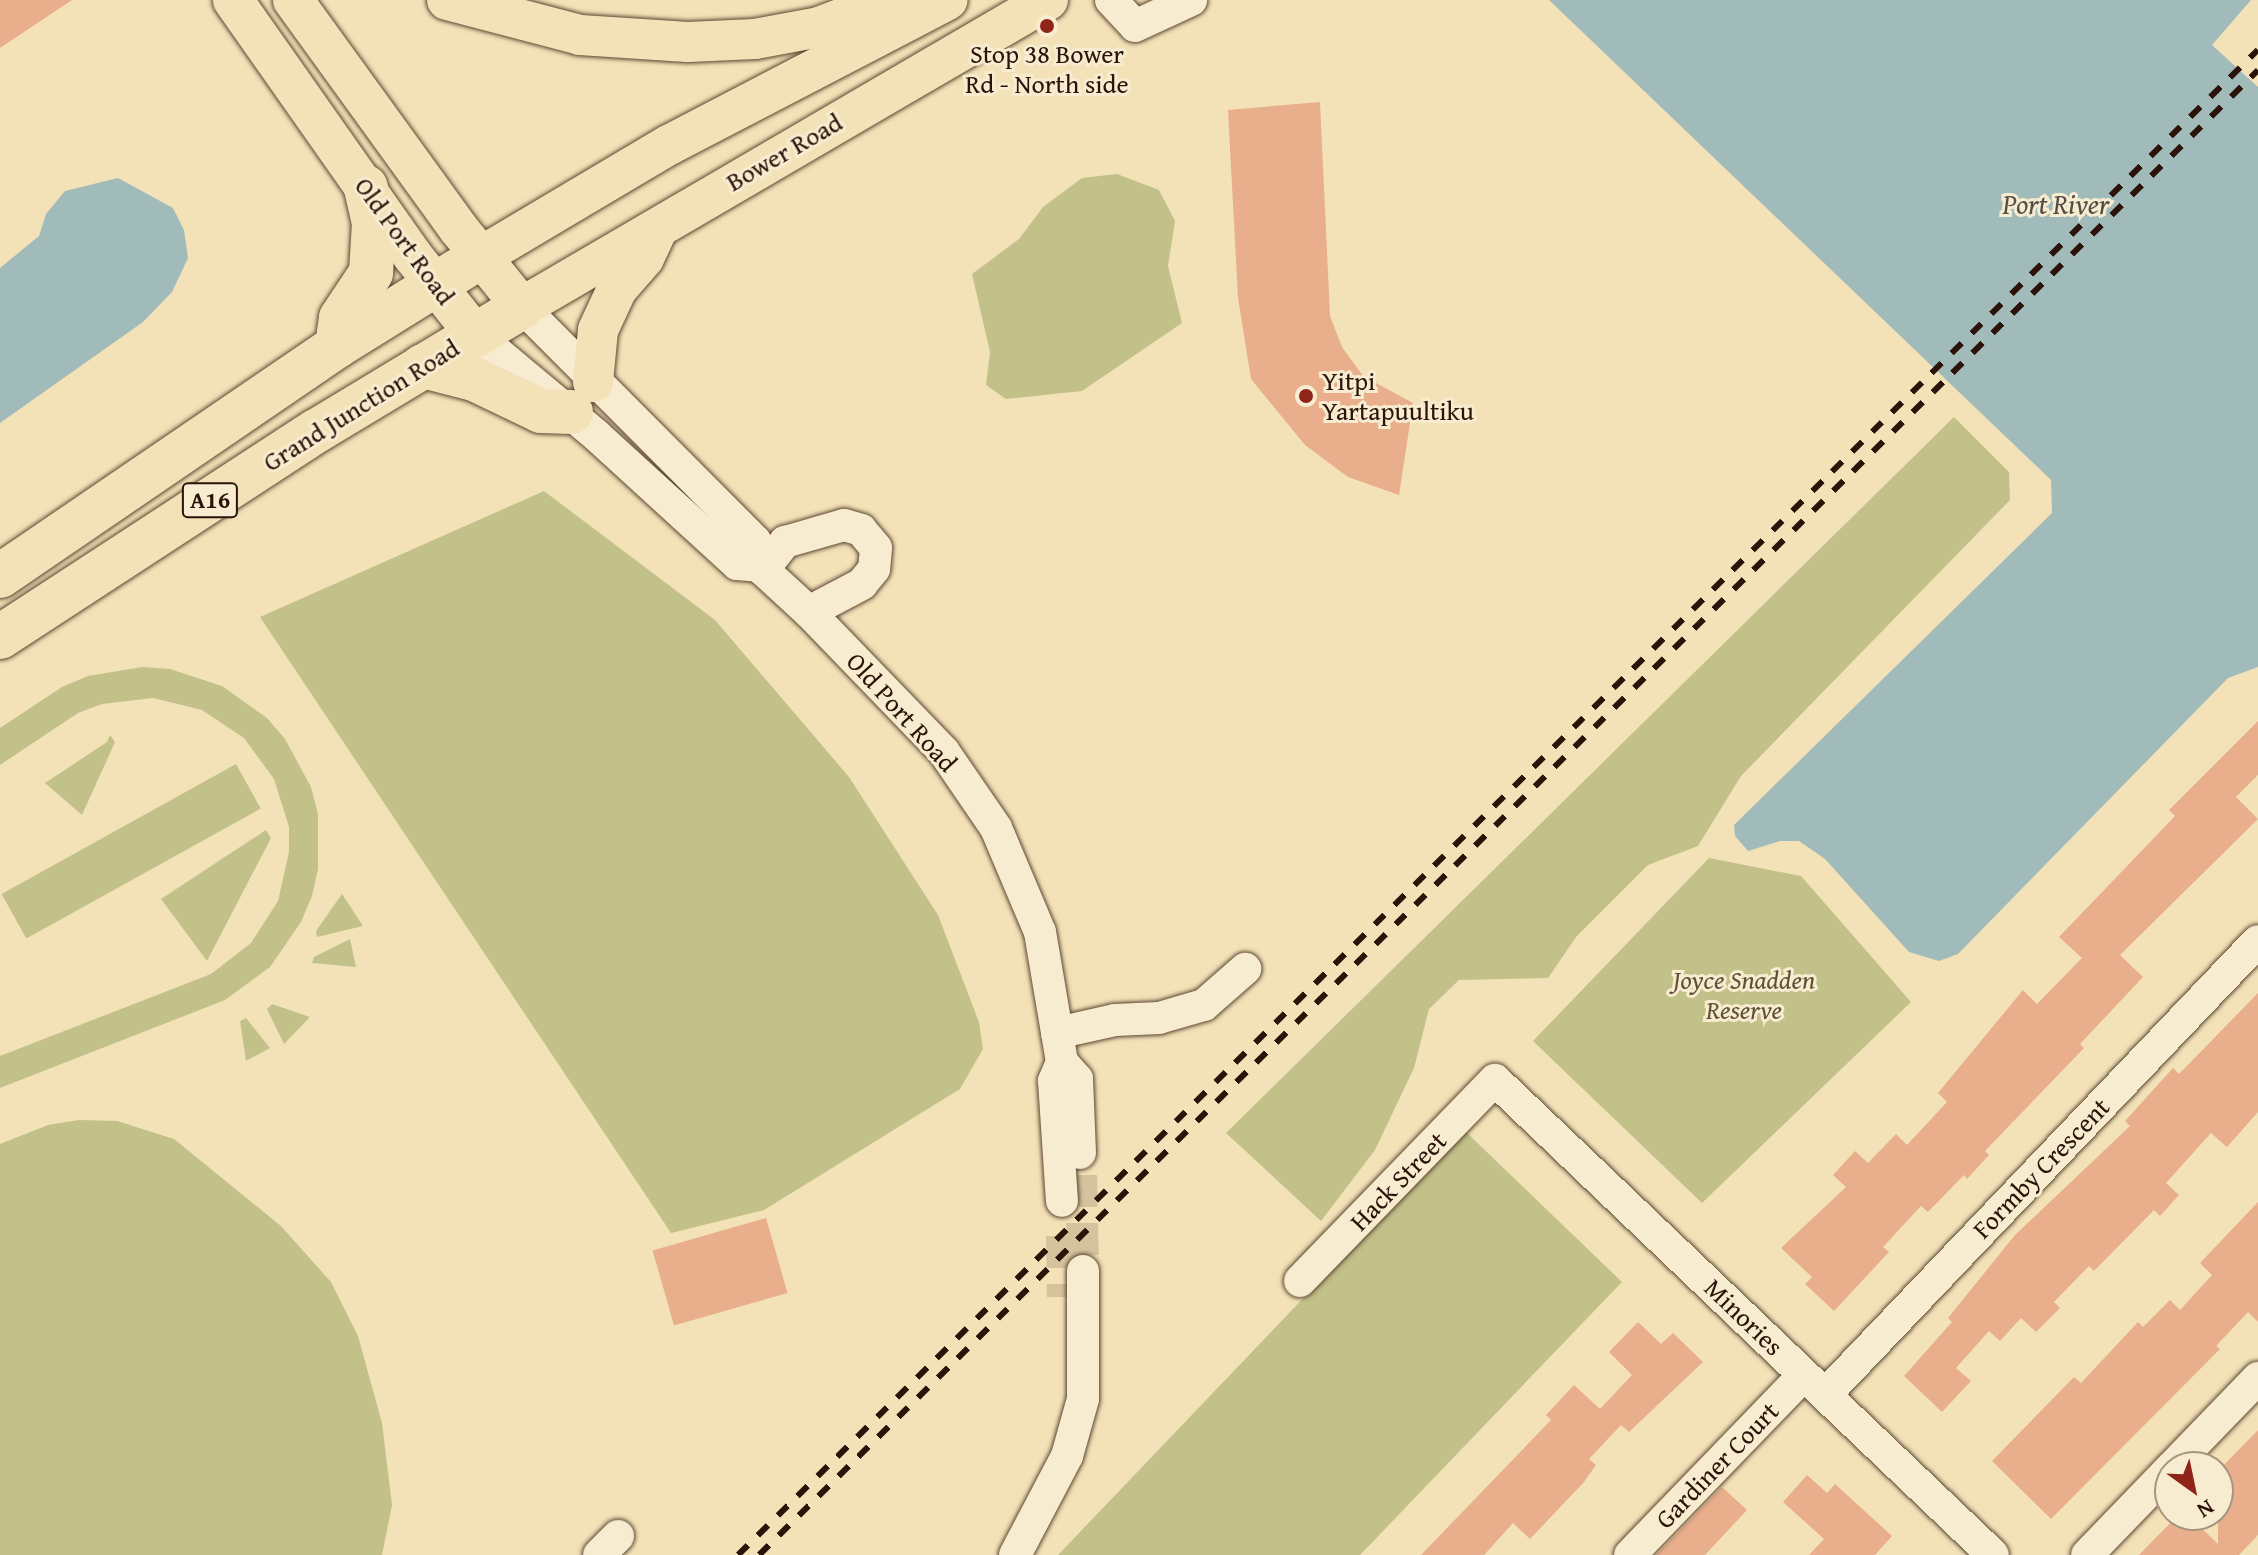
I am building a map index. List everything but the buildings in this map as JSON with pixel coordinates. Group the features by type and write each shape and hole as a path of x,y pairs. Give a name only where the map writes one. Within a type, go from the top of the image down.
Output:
{"highway":[{"path":"337,346 341,318 371,273 374,223 366,187"},
{"name":"A16","path":"0,576 337,346 480,257"},
{"name":"Grand Junction Road","path":"0,637 474,333 522,307"},
{"path":"423,366 474,379 541,411 582,397"}],"main road":[{"name":"Old Port Road","path":"233,0 435,287 474,333"},
{"name":"Old Port Road","path":"293,0 480,257 522,307"},
{"path":"447,0 580,35 688,42 755,39 819,27 890,0"},
{"name":"A16","path":"480,257 669,145 948,0"},
{"name":"Bower Road","path":"522,307 659,224 1048,0"},
{"path":"582,397 598,330 617,289 644,258 659,224"}],"street":[{"path":"1111,0 1135,26 1191,0"},
{"name":"Old Port Road","path":"522,307 582,397 737,564 761,568 809,612 944,752 996,828 1040,932 1059,1048 1054,1081 1062,1201"},
{"name":"Old Port Road","path":"474,333 582,397"},
{"path":"761,568 785,542 844,525 861,530 876,548 874,569 862,584 809,612"},
{"name":"Formby Crescent","path":"1814,1385 2258,941"},
{"path":"1059,1048 1115,1020 1159,1018 1204,1005 1245,969"},
{"name":"Old Port Road","path":"1059,1048 1077,1079 1081,1175"},
{"name":"Minories","path":"1495,1080 1993,1555"},
{"name":"Hack Street","path":"1300,1281 1495,1080"},
{"path":"1015,1555 1041,1511 1067,1456 1083,1399 1083,1271"},
{"path":"1041,1511 1062,1401 1066,1349 1063,1297"},
{"path":"2187,1451 2258,1378"},
{"name":"Gardiner Court","path":"1630,1555 1814,1385"},
{"path":"2087,1555 2154,1486"}],"green space":[{"path":"1117,174 1159,190 1175,221 1168,266 1182,323 1082,391 1006,399 986,385 990,352 972,274 1019,239 1043,207 1082,178"},
{"path":"1954,417 2009,472 2010,500 1741,776 1698,846 1648,865 1576,937 1548,978 1459,980 1429,1009 1414,1068 1375,1150 1321,1221 1226,1133"},
{"path":"544,491 715,620 849,777 938,915 979,1022 983,1049 960,1089 764,1210 671,1233 260,617"},
{"path":"142,667 170,669 222,686 267,718 285,739 311,787 318,814 318,869 312,896 301,922 270,967 225,1000 0,1088 0,1056 211,974 251,943 278,901 289,852 289,827 274,779 244,738 202,710 153,698 102,704 78,713 0,765 0,728 62,687 88,676"},
{"path":"110,735 115,742 82,815 45,783 107,742"},
{"path":"236,764 261,809 26,939 2,894"},
{"path":"266,830 271,838 207,961 161,899"},
{"name":"Joyce Snadden Reserve","path":"1709,858 1801,876 1911,1002 1702,1203 1533,1041"},
{"path":"342,894 363,926 317,937 316,931"},
{"path":"350,939 356,967 312,963 314,957"},
{"path":"272,1004 310,1017 284,1044 267,1009"},
{"path":"246,1018 270,1048 246,1061 240,1021"},
{"path":"79,1120 117,1121 174,1139 281,1226 331,1282 358,1336 382,1423 392,1505 382,1555 0,1555 0,1144 48,1125"},
{"path":"1464,1130 1622,1282 1360,1555 1058,1555"}],"water":[{"name":"Port River","path":"1549,0 2251,0 2212,45 2258,87 2258,667 2228,678 1958,954 1939,961 1909,952 1825,859 1799,841 1780,841 1748,851 1735,836 1734,825 2052,513 2051,480"},
{"path":"118,178 173,208 184,230 188,258 172,292 143,322 0,423 0,268 39,236 46,214 65,191"}],"tunnel":[{"path":"1081,1175 1083,1271"},
{"path":"1062,1236 1063,1297"}],"railway":[{"path":"738,1555 2258,50"},
{"path":"759,1555 2258,70"}],"place":[{"name":"Stop 38 Bower Rd - North side","path":"1047,26"},
{"name":"Yitpi Yartapuultiku","path":"1306,396"}]}
